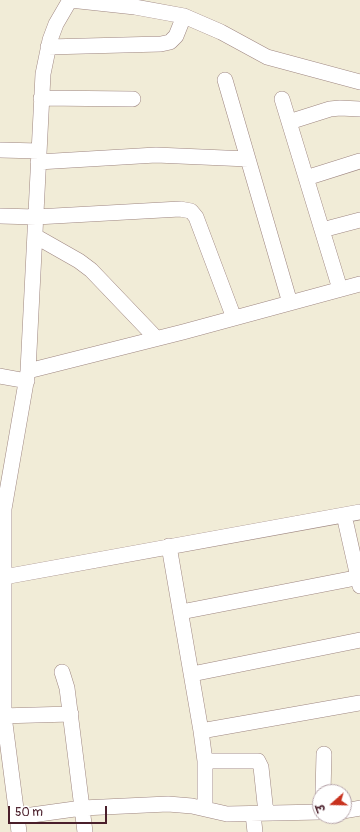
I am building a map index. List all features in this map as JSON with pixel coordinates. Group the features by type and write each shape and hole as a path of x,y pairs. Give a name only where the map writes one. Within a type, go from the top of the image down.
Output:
{"street":[{"path":"19,832 6,775 2,716 4,577 2,529 4,509 28,376 41,98 44,68 48,47 66,1 143,4 184,16 221,32 242,45 267,57 360,82"},
{"path":"48,47 161,44 170,42 176,36 184,16"},
{"path":"225,80 290,303"},
{"path":"41,98 133,99"},
{"path":"282,99 340,289"},
{"path":"289,122 330,109 360,109"},
{"path":"0,150 39,156 156,155 248,160"},
{"path":"306,178 360,161"},
{"path":"0,216 36,218 180,208 191,211 196,217 234,318"},
{"path":"322,230 360,220"},
{"path":"35,236 79,261 91,270 156,338"},
{"path":"0,376 28,376 156,338 360,284"},
{"path":"4,577 360,512"},
{"path":"181,612 359,580 344,515"},
{"path":"169,546 201,731 205,761 205,809"},
{"path":"192,674 360,640"},
{"path":"62,672 67,688 71,714 85,832"},
{"path":"201,731 360,703"},
{"path":"2,716 71,714"},
{"path":"323,784 324,754"},
{"path":"205,761 258,761 261,766 260,814 255,832"},
{"path":"16,817 82,808 168,804 192,806 227,814 312,812"}]}
